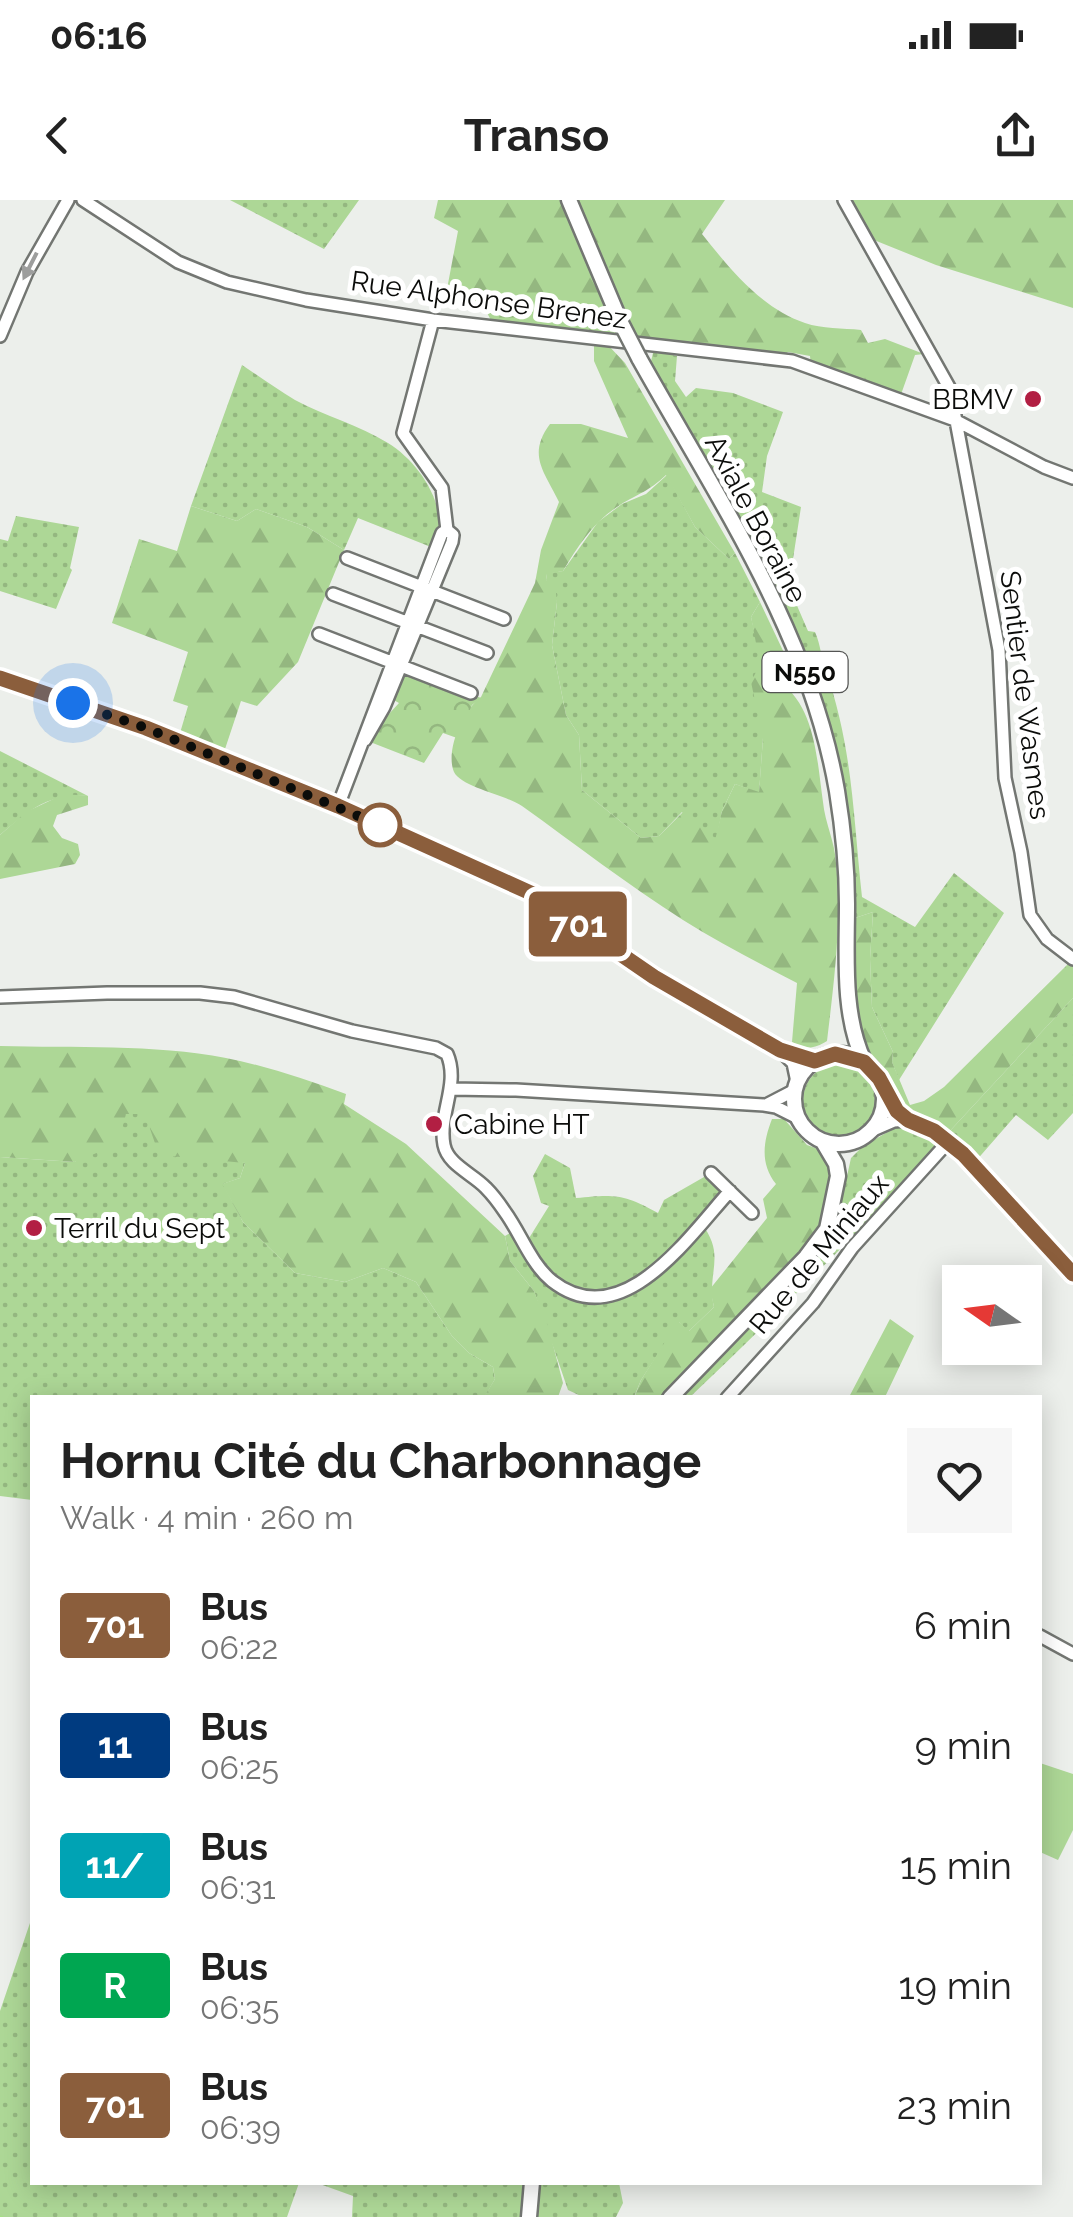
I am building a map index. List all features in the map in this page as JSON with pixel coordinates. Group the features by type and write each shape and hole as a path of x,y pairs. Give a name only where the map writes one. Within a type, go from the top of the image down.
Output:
{"main road":[{"name":"Axiale Boraine","path":"569,200 620,320 777,609 812,693 828,750 841,821 847,901 846,962 853,1022 864,1062"},
{"path":"838,1176 830,1152 798,1118 796,1086 815,1061 835,1054 844,1045 853,1022"},
{"path":"823,1142 853,1142 871,1131 884,1104 879,1078 864,1062 835,1054"},
{"path":"673,1395 819,1242 832,1216 838,1176 853,1142"},
{"path":"529,2217 532,2185"}],"street":[{"path":"0,336 27,272 68,200"},
{"name":"Rue Alphonse Brenez","path":"82,200 178,262 210,277 306,300 433,320 803,364 955,420 1073,478"},
{"name":"Sentier de Wasmes","path":"844,200 950,389 1000,650 1005,778 1022,852 1030,915 1048,938 1073,959"},
{"path":"338,806 447,540 442,488 403,434 433,320"},
{"path":"347,558 504,619"},
{"path":"333,594 487,653"},
{"path":"318,634 471,693"},
{"path":"0,678 146,728 338,806 533,894 654,977 780,1050 815,1061"},
{"path":"0,997 163,993 234,997 352,1031 436,1048 450,1060 444,1145 450,1158 484,1186 517,1229 536,1264 565,1290 615,1295 646,1280 730,1191"},
{"path":"450,1088 764,1105 775,1103 796,1086 793,1064 780,1050"},
{"path":"883,1089 908,1120 934,1131 963,1154 1073,1274"},
{"path":"764,1105 798,1118"},
{"path":"871,1131 894,1120 908,1120"},
{"name":"Rue de Miniaux","path":"730,1395 813,1303 866,1232 948,1142"},
{"path":"711,1173 752,1212"},
{"path":"1042,1637 1073,1654"}],"green space":[{"path":"230,200 359,200 324,249"},
{"path":"438,200 725,200 702,234 735,274 774,308 805,323 861,330 868,343 885,339 924,354 915,355 899,400 811,367 810,356 788,352 779,359 606,343 625,363 735,553 729,559 695,527 666,475 594,526 563,571 547,574 546,580 555,585 552,645 566,715 579,735 582,790 641,838 659,836 683,812 703,827 713,849 722,811 735,784 759,792 763,738 751,682 760,664 751,617 760,602 795,676 780,682 801,706 813,736 835,855 835,975 827,1041 818,1046 792,1042 797,983 683,920 522,806 465,782 454,772 452,753 457,732 481,697 535,583 541,550 559,502 540,463 543,435 550,424 581,424 628,438 594,361 594,340 495,328 484,307 447,289 458,231 434,218"},
{"path":"850,200 1073,200 1073,308 936,265 869,238"},
{"path":"653,353 677,356 675,381 686,397 696,388 733,393 783,412 767,456 762,492 801,507 791,572 795,601 808,631 815,632 817,637 841,726 851,782 862,897 915,927 954,873 1004,913 899,1080 892,1062 893,1052 872,1007 873,912 852,919 838,770 814,676 751,539 650,365"},
{"path":"242,365 295,400 388,443 412,463 436,504 440,534 436,549 358,518 344,550 307,527 256,509 237,521 191,506"},
{"path":"667,475 695,527 729,559 735,553 760,602 751,617 771,703 763,738 759,793 735,784 722,811 714,851 682,812 659,836 641,838 582,790 579,735 566,715 552,645 557,602 546,580 547,573 563,571 598,522 622,504 646,494"},
{"path":"191,506 237,521 256,509 307,527 344,550 298,662 257,706 241,701 225,749 180,733 188,706 173,701 188,652 112,623 139,539 177,551"},
{"path":"16,516 79,527 72,570 56,609 0,591 0,539 8,541"},
{"path":"400,666 481,698 472,705 457,738 443,733 424,763 365,740 399,703 388,697"},
{"path":"0,751 88,796 50,800 0,835"},
{"path":"64,794 88,796 88,805 57,815 53,826 62,838 78,844 80,855 75,864 0,879 0,835 26,812"},
{"path":"873,912 872,1007 893,1052 892,1062 910,1105 924,1101 944,1087 1067,965 1073,952 1073,998 948,1133 904,1113 860,1032 854,990 852,919"},
{"path":"1073,998 1073,1113 1048,1140 1016,1115 975,1162 948,1133"},
{"path":"0,1046 198,1054 257,1065 346,1094 344,1104 406,1144 505,1236 510,1261 534,1291 548,1326 563,1383 559,1395 485,1395 495,1379 493,1367 469,1353 452,1336 416,1282 383,1268 345,1282 295,1273 243,1222 222,1184 240,1178 245,1163 159,1155 145,1114 126,1114 118,1144 75,1162 0,1157"},
{"path":"839,1064 853,1066 865,1074 873,1086 873,1114 865,1126 853,1134 839,1136 825,1134 813,1126 805,1114 803,1100 805,1086 813,1074 825,1066"},
{"name":"Terril du Sept","path":"126,1114 146,1114 153,1131 245,1163 240,1178 223,1184 243,1222 295,1273 345,1282 383,1268 416,1282 452,1336 469,1353 493,1367 495,1379 486,1395 30,1395 30,1500 0,1496 0,1157 75,1162"},
{"path":"772,1119 784,1119 807,1145 824,1151 829,1190 819,1225 806,1249 662,1395 635,1395 678,1321 689,1331 714,1307 710,1289 767,1218 763,1199 776,1184 767,1169 767,1136"},
{"path":"910,1124 935,1138 935,1149 753,1337 692,1395 682,1395 817,1255 836,1226 851,1158 863,1146"},
{"path":"545,1154 570,1168 576,1198 619,1197 658,1213 664,1200 711,1173 730,1191 701,1223 713,1245 714,1307 688,1332 679,1322 635,1395 579,1395 568,1390 534,1291 510,1261 505,1236 517,1229 526,1243 549,1206 541,1203 533,1176"},
{"path":"890,1319 914,1336 886,1395 850,1395"},
{"path":"1042,1764 1073,1774 1073,1830 1058,1860 1042,1853"},
{"path":"30,1923 30,2185 298,2185 287,2217 0,2217 0,2011"},
{"path":"323,2185 619,2185 623,2203 616,2217 352,2217 353,2196"}],"bus line":[{"name":"701","path":"0,678 146,728 338,806 533,894 654,977 780,1050 815,1061 835,1054 855,1057 873,1069 897,1111 934,1131 963,1154 1073,1274"}],"place":[{"name":"BBMV","path":"1033,399"},
{"name":"Cabine HT","path":"434,1124"},
{"name":"Terril du Sept","path":"34,1228"}],"route":[{"path":"73,703 146,728 380,825"}]}
